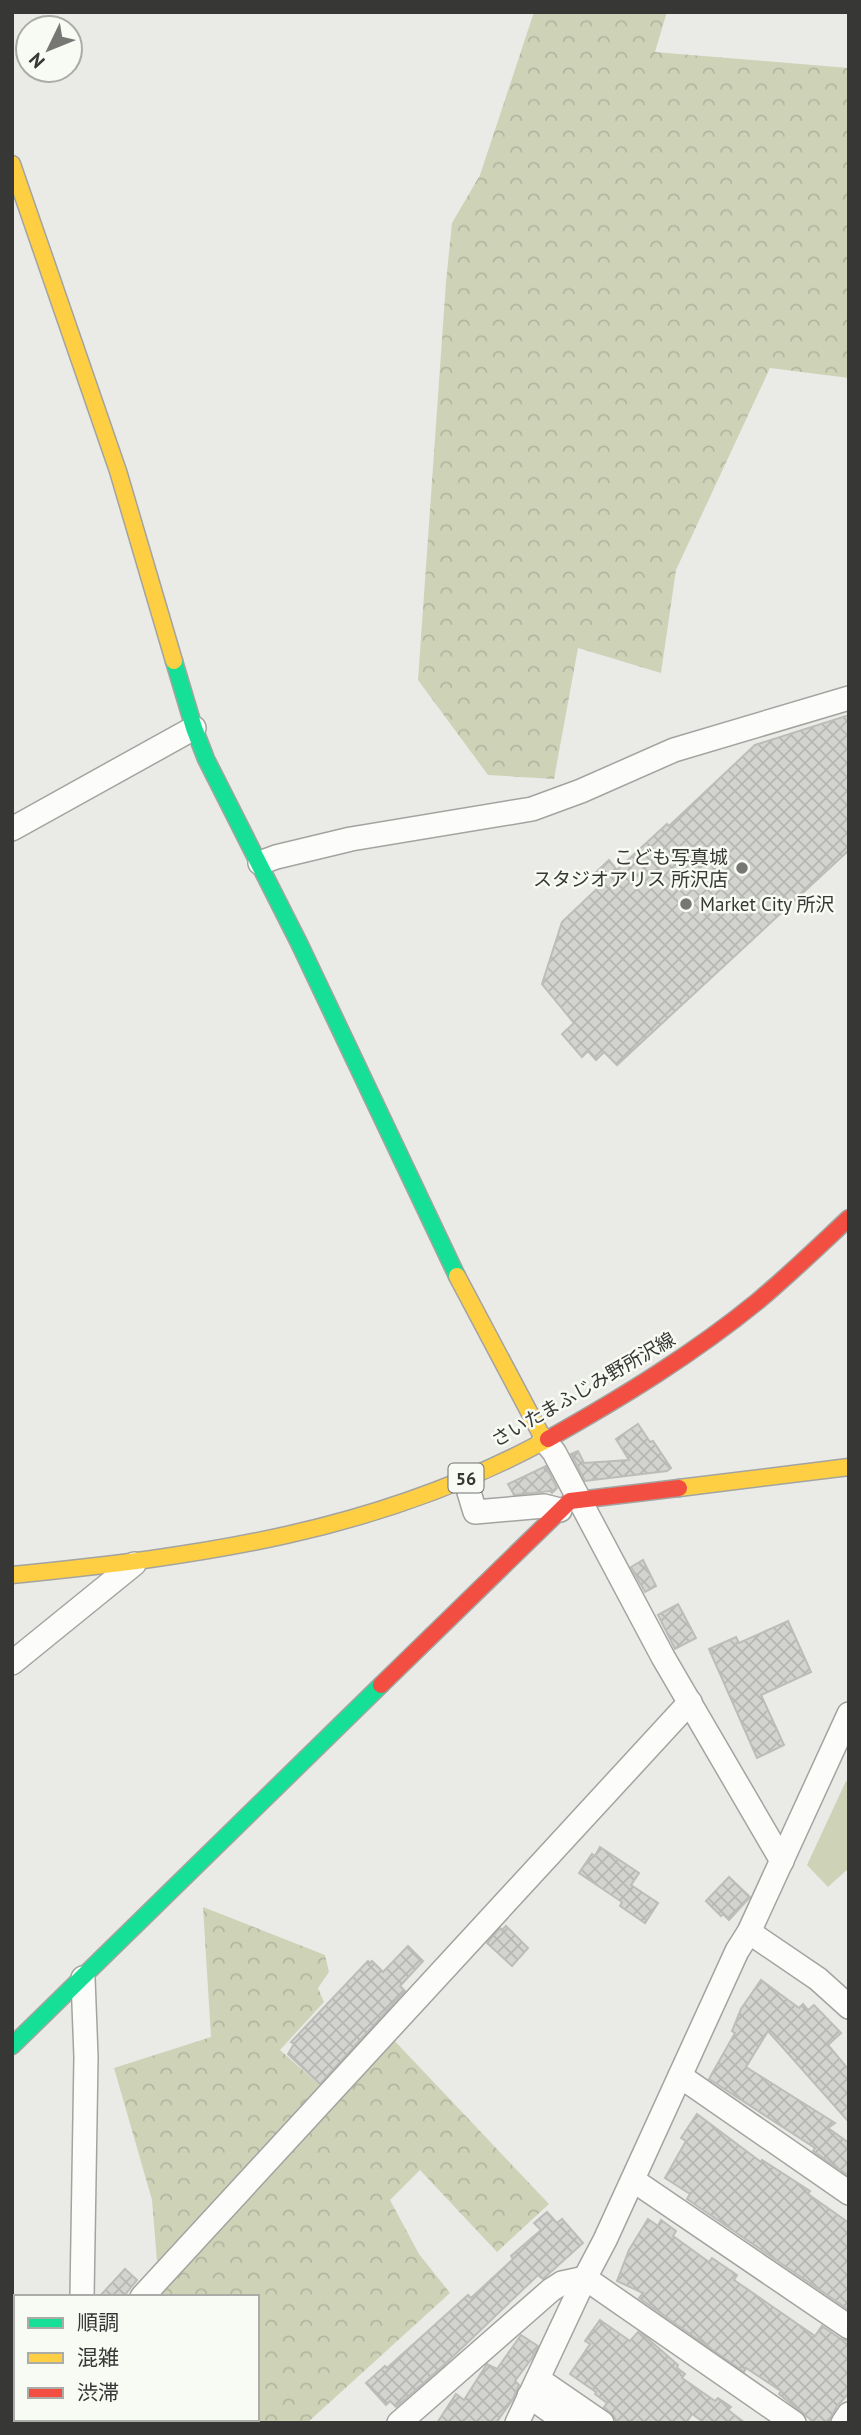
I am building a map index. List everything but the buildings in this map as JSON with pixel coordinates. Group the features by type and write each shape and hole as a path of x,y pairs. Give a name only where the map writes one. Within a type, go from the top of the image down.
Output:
{"street":[{"path":"12,164 118,471 194,728 218,785 260,863 466,1294 544,1440 554,1452 570,1505 633,1603 782,1861"},
{"path":"260,863 351,839 532,809 581,791 674,750 849,698"},
{"path":"12,829 194,728"},
{"name":"さいたまふじみ野所沢線","path":"12,1575 212,1552 312,1531 465,1479 544,1440 643,1382 723,1328 775,1287 849,1218"},
{"path":"465,1479 475,1512 570,1505 849,1467"},
{"path":"12,2046 570,1505"},
{"path":"12,1663 136,1562"},
{"path":"144,2295 690,1702"},
{"path":"517,2423 633,2180 737,1951 750,1932 849,1714"},
{"path":"750,1932 818,1979 849,2007"},
{"path":"82,2295 86,2057 83,1978"},
{"path":"680,2076 849,2193"},
{"path":"633,2180 849,2327"},
{"path":"398,2423 551,2290 562,2283 585,2278 794,2423"},
{"path":"533,2388 567,2423"},
{"path":"533,2388 602,2423"},
{"path":"843,2423 849,2414"}],"green space":[{"path":"534,12 667,12 655,52 849,68 849,378 770,368 676,570 661,673 578,648 554,779 488,775 418,680 452,223 480,175"},
{"path":"846,1781 849,1784 849,1868 828,1887 807,1865"},
{"path":"203,1907 325,1955 329,1972 318,1988 324,2002 280,2050 333,2097 390,2036 549,2204 497,2252 420,2170 390,2200 419,2254 450,2293 307,2423 33,2423 259,2421 259,2295 151,2295 159,2286 152,2200 114,2068 211,2037"}],"traffic: fast":[{"path":"174,661 206,759 299,943 457,1276"},
{"path":"12,2046 381,1685"}],"traffic: slow":[{"path":"12,164 118,471 174,661"},
{"path":"457,1276 544,1440"},
{"path":"12,1575 152,1559 288,1535 419,1497 484,1471 548,1439"},
{"path":"679,1488 849,1467"}],"traffic: jam":[{"path":"548,1439 629,1391 708,1339 770,1291 849,1218"},
{"path":"381,1685 570,1501 679,1488"}],"place":[{"name":"こども写真城 スタジオアリス 所沢店","path":"742,868"},
{"name":"Market City 所沢","path":"686,904"}]}
